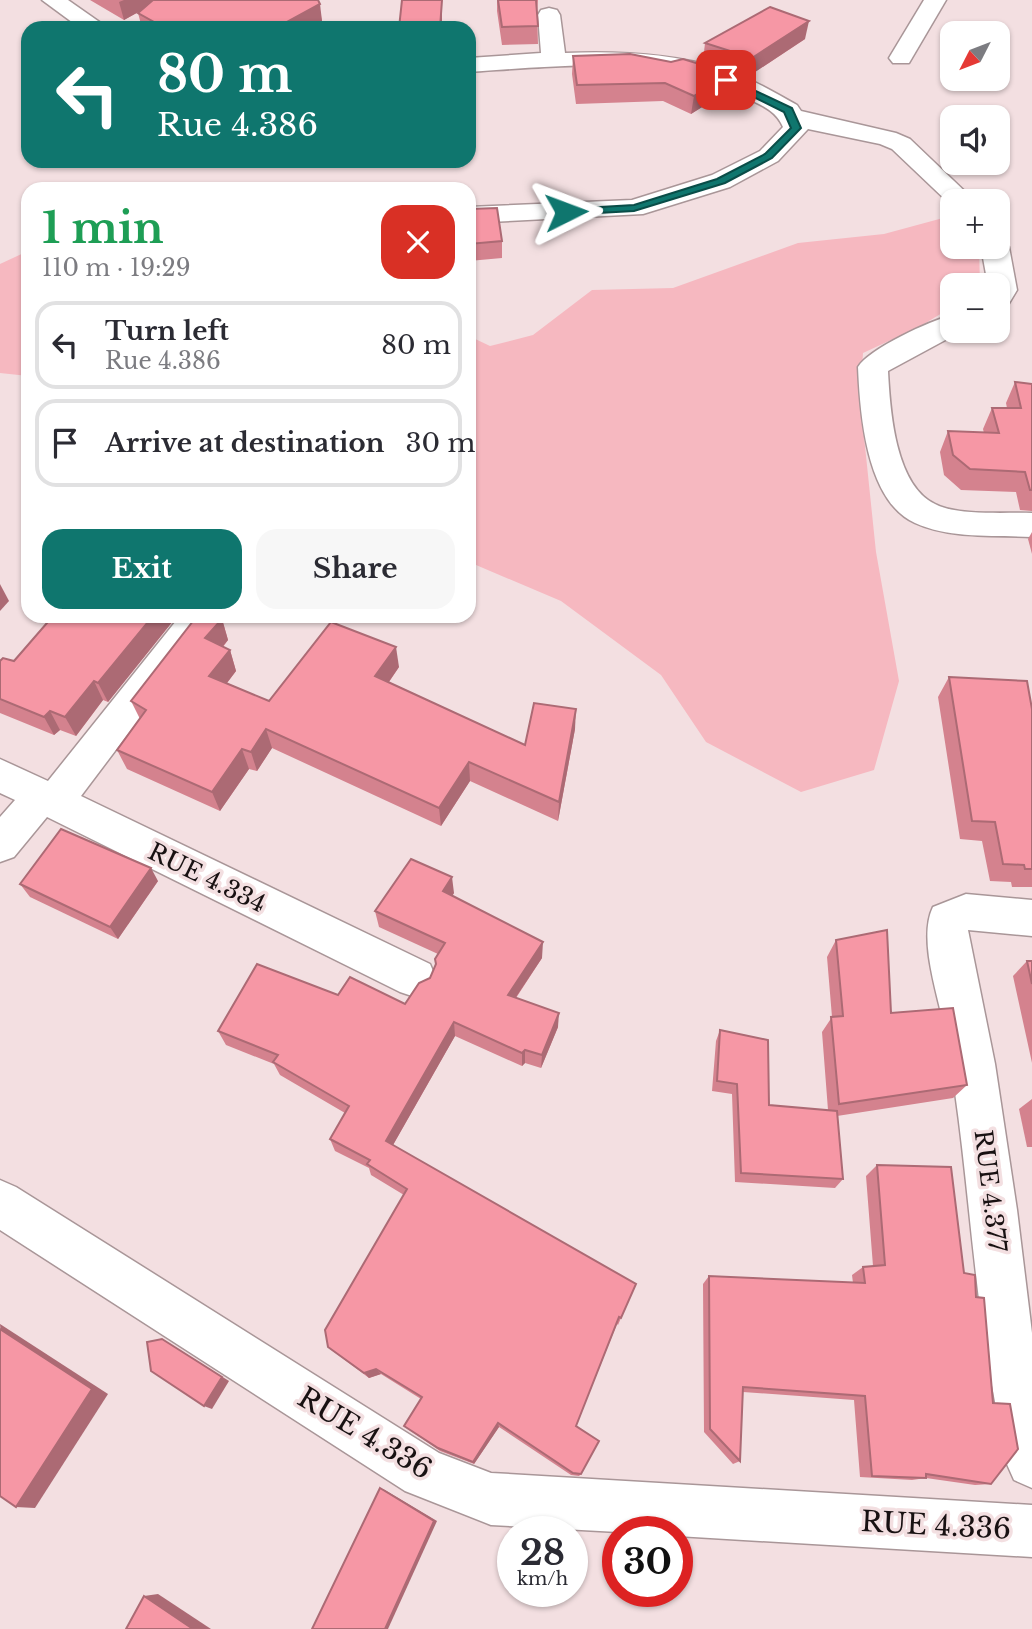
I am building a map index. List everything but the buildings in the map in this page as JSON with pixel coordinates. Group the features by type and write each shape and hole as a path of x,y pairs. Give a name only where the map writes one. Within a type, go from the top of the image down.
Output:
{"street":[{"path":"53,0 85,21"},
{"path":"901,58 934,0"},
{"path":"548,15 554,60"},
{"path":"476,65 607,59 701,70 751,90 788,110 796,128 769,156 721,181 634,208 476,215"},
{"path":"791,116 824,126 887,138 901,144 949,189"},
{"path":"940,330 873,368 873,388 886,465 899,492 924,513 954,519 1032,525"},
{"path":"0,845 47,800 194,623"},
{"name":"RUE 4.334","path":"0,775 415,978"},
{"name":"RUE 4.377","path":"1032,918 967,912 947,920 948,943 973,1064 994,1210 1008,1336 1032,1462"},
{"name":"RUE 4.336","path":"0,1203 423,1473 491,1499 1032,1531"}],"shaded area":[{"path":"940,219 940,259 979,259 980,273 940,273 940,314 863,353 860,398 876,552 899,681 874,770 801,792 706,742 661,675 561,601 476,565 476,339 490,346 533,335 592,290 673,288 798,243 884,234"},
{"path":"21,254 21,375 0,373 0,264"}],"route":[{"path":"566,212 634,208 674,197 721,181 769,156 796,128 788,110 726,80"}]}
